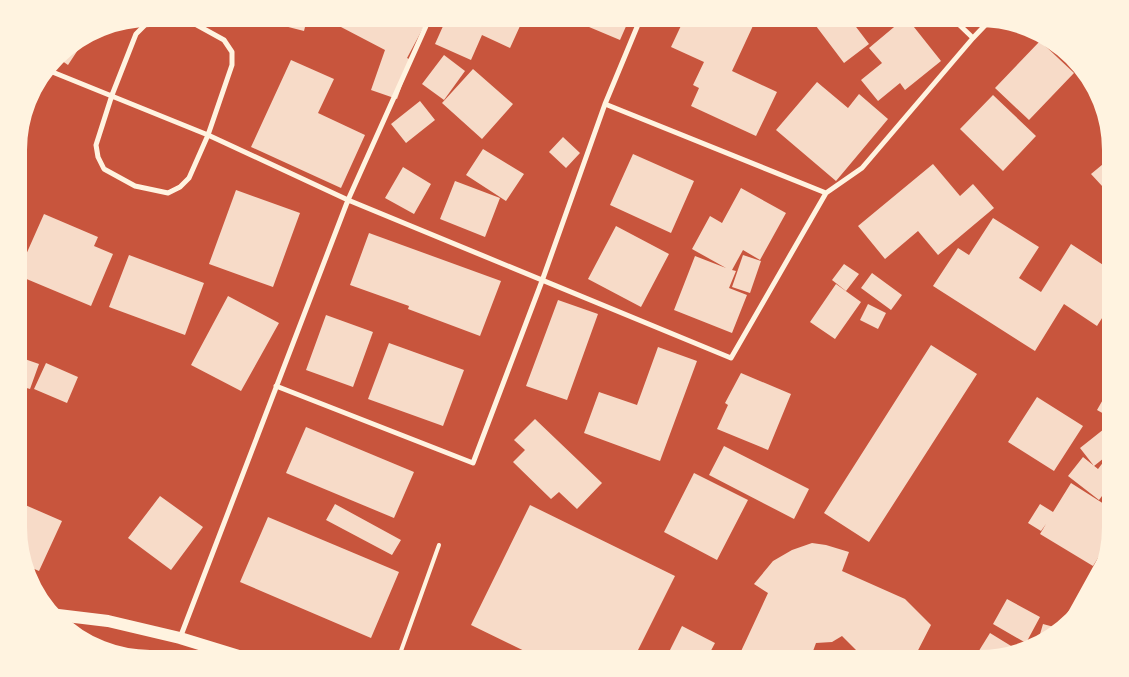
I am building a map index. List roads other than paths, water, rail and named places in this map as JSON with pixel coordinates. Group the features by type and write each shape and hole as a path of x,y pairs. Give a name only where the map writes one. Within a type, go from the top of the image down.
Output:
{"main road":[{"path":"60,615 108,621 180,638 229,653"}],"street":[{"path":"146,24 136,34 112,95 96,145 98,157 104,169 136,186 168,193 180,187 189,178 208,135 232,65 232,52 224,40 195,24"},
{"path":"180,638 348,200 427,24"},
{"path":"276,386 473,463 542,281 604,104 638,24"},
{"path":"958,24 973,38"},
{"path":"52,72 208,135 348,200 732,358 826,193 862,168 986,24"},
{"path":"604,104 826,193"},
{"path":"1070,614 1102,556"}],"lane":[{"path":"400,653 438,546"}]}
